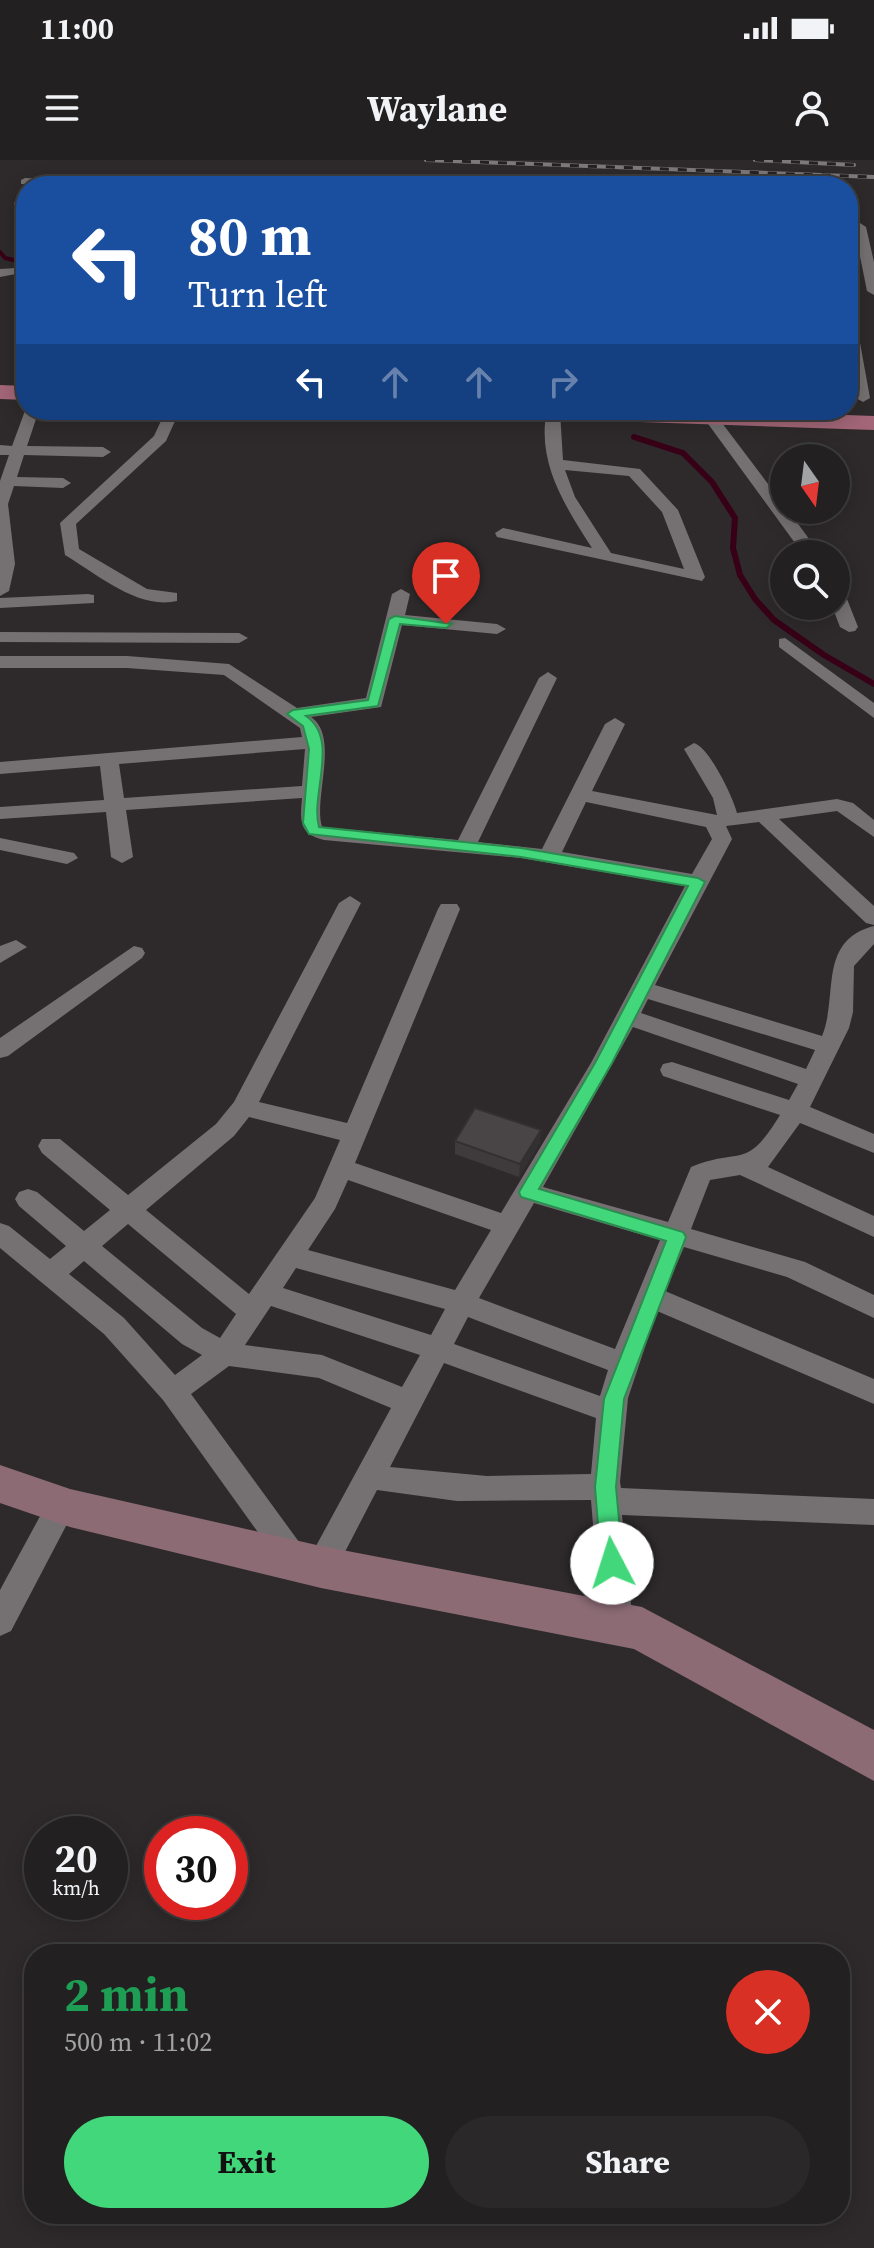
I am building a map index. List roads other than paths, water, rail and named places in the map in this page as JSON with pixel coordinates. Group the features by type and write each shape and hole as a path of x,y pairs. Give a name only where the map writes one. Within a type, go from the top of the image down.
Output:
{"main road":[{"path":"839,420 874,423"}],"street":[{"path":"869,254 874,291"},
{"path":"858,367 862,398"},
{"path":"0,591 3,561 0,504 29,420"},
{"path":"169,420 161,438 68,523 71,551 143,594 171,597"},
{"path":"553,420 555,464 567,497 605,556"},
{"path":"712,420 802,540"},
{"path":"0,450 103,452"},
{"path":"503,533 696,577 670,510 634,472 555,464"},
{"path":"8,481 63,483"},
{"path":"293,714 374,703 401,594"},
{"path":"0,603 88,599"},
{"path":"395,619 497,629"},
{"path":"846,620 849,627"},
{"path":"0,637 239,638"},
{"path":"785,643 874,712"},
{"path":"0,662 127,662 229,670 309,725 314,742 310,823 314,831 549,857 698,882"},
{"path":"465,847 548,678"},
{"path":"549,857 615,724"},
{"path":"0,768 314,742"},
{"path":"308,1563 369,1476 462,1303 628,1017 722,839 723,798 694,749"},
{"path":"109,760 122,857"},
{"path":"0,813 312,791"},
{"path":"580,795 721,821 837,805 846,807 874,831"},
{"path":"763,815 874,918"},
{"path":"0,844 67,858"},
{"path":"50,1274 225,1130 244,1107 350,903"},
{"path":"173,1392 224,1354 326,1202 449,909"},
{"path":"617,1624 606,1494 612,1412 651,1297 700,1174 713,1167 751,1164 764,1156 793,1110 829,1046 841,1011 841,968 850,948 874,933"},
{"path":"0,1050 134,953"},
{"path":"642,989 829,1046"},
{"path":"628,1017 811,1080"},
{"path":"672,1070 793,1110 874,1144"},
{"path":"244,1107 353,1134"},
{"path":"51,1146 126,1211 259,1303 373,1326 612,1412"},
{"path":"741,1165 874,1227"},
{"path":"339,1167 508,1226"},
{"path":"528,1192 795,1269 873,1304"},
{"path":"28,1199 192,1336 224,1354 322,1367 408,1402"},
{"path":"0,1233 114,1326 173,1392 308,1563"},
{"path":"290,1256 462,1303 626,1365"},
{"path":"651,1297 874,1392"},
{"path":"369,1476 407,1485 606,1494 874,1512"},
{"path":"0,1484 62,1505 308,1563 642,1629 874,1757"},
{"path":"0,1621 62,1505"}],"waterway":[{"path":"0,252 5,258 16,261"},
{"path":"634,437 683,453 712,482 735,518 733,548 740,575 755,599 774,620 824,655 874,684"}],"railway":[{"path":"426,160 848,176"},
{"path":"755,160 854,165"},
{"path":"858,176 874,177"}]}
